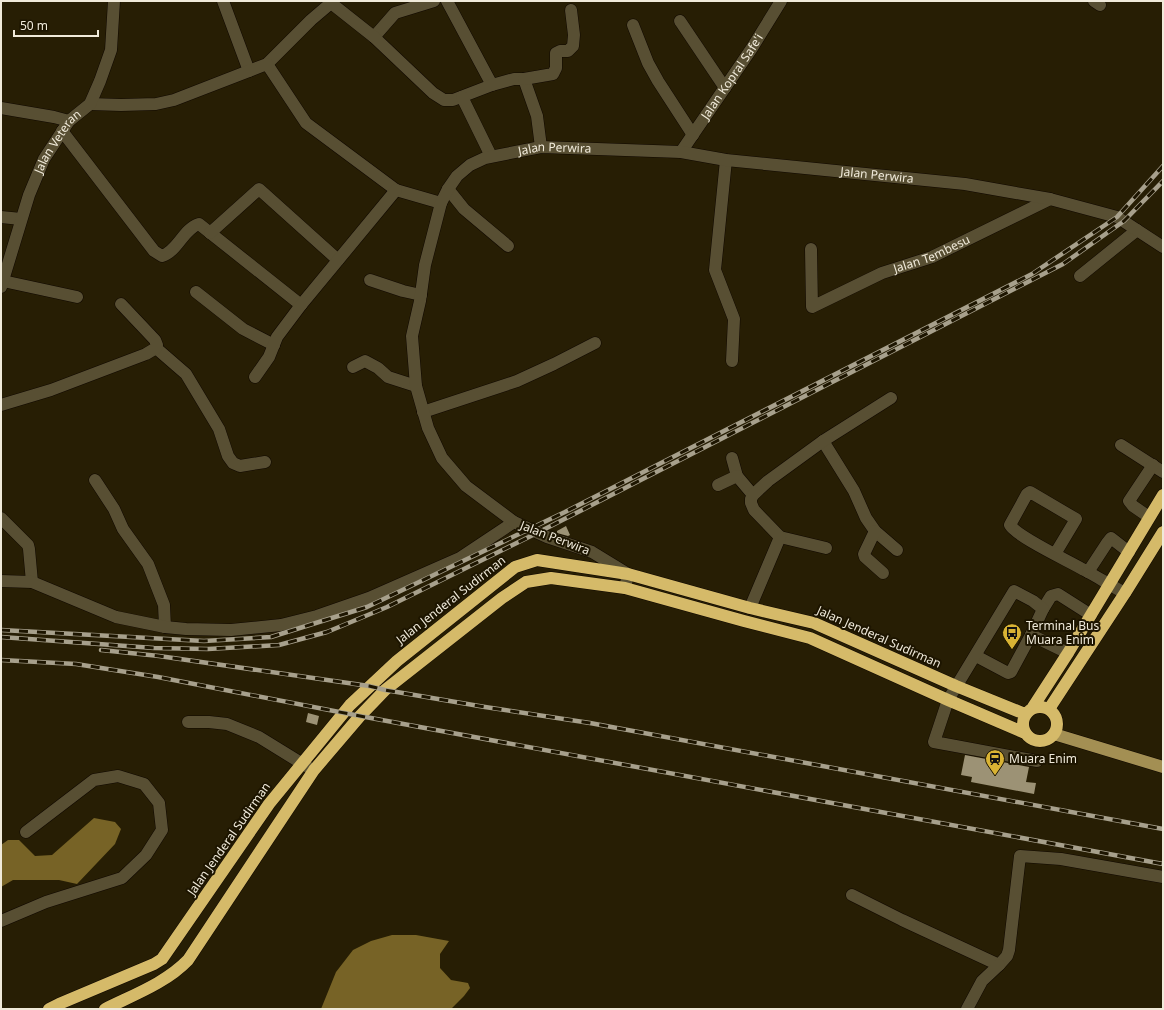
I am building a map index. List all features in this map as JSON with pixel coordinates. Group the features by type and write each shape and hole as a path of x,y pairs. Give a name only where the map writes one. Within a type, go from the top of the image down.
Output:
{"highway":[{"path":"1029,711 1041,706 1049,709 1055,716 1057,725 1054,734 1045,740 1040,741 1029,738 1025,733 1022,724 1029,711 1068,653 1163,495"},
{"path":"1049,709 1163,532"},
{"name":"Jalan Jenderal Sudirman","path":"49,1009 154,964 162,959 269,804 350,705 368,686 397,660 515,567 537,560 628,574 750,608 814,623 956,686 1029,711"},
{"path":"105,1009 166,978 178,970 188,960 314,770 385,690 502,598 526,582 551,578 625,588 810,638 1025,733"}],"main road":[{"path":"1054,734 1163,766"}],"street":[{"path":"223,1 249,71"},
{"path":"374,37 395,13 434,1"},
{"path":"447,1 492,85"},
{"name":"Jalan Kopral Safe'i","path":"681,152 725,88 781,1"},
{"name":"Jalan Veteran","path":"2,284 21,218 44,159 65,126 90,104 100,81 110,50 116,2"},
{"path":"90,104 121,105 162,103 174,100 267,64 311,20 330,4 334,5 374,37 437,96 448,100 462,97 492,85 518,78 524,79 553,74 556,68 556,53 560,51 568,51 573,46 574,35 571,10"},
{"path":"680,21 725,88"},
{"path":"633,25 648,63 693,135"},
{"path":"267,64 306,123 396,190 441,202"},
{"path":"524,79 537,116 541,147"},
{"path":"462,97 491,156"},
{"path":"1,108 54,117 65,126 154,251 159,255 162,256 167,254 192,226 199,224 301,305"},
{"name":"Jalan Perwira","path":"628,574 592,552 547,537 514,522 466,486 442,458 435,444 423,412 416,386 412,336 421,295 425,265 441,202 448,188 457,176 470,165 491,156 541,147 681,152 726,160 965,184 1050,199 1117,217 1163,247"},
{"path":"726,160 715,270 734,319 732,361"},
{"path":"448,188 464,208 508,246"},
{"path":"210,233 259,189 338,260"},
{"path":"255,377 269,357 277,337 301,305 396,190"},
{"name":"Jalan Tembesu","path":"811,249 812,307 882,273 932,257 1050,199"},
{"path":"1,217 21,218"},
{"path":"1080,276 1137,230"},
{"path":"370,280 403,291 421,295"},
{"path":"2,284 77,297"},
{"path":"196,292 244,329 274,345"},
{"path":"121,304 155,340 157,345 156,348 186,374 219,429 228,456 233,463 240,466 265,462"},
{"path":"423,412 517,381 596,343"},
{"path":"1,405 50,390 146,354 156,348"},
{"path":"353,367 365,361 378,368 388,377 416,386"},
{"path":"826,548 780,537 754,510 751,499 753,495 768,481 823,440 892,398"},
{"path":"823,440 854,491 866,518 875,531 897,550"},
{"path":"1121,445 1158,469 1129,501 1133,506 1149,518"},
{"path":"732,458 737,476 753,495"},
{"path":"718,485 737,476"},
{"path":"95,480 114,509 123,529 148,564 164,605 165,627"},
{"path":"1055,554 1076,519 1030,492 1027,494 1010,525 1015,531 1055,554 1088,572 1109,585 1125,593"},
{"path":"1,518 28,545 32,582"},
{"path":"1,581 32,582 116,618 165,627 231,630 281,625 317,616 369,598 460,558 514,522"},
{"path":"875,531 864,554 865,557 883,574"},
{"path":"750,608 780,537"},
{"path":"1088,572 1111,538 1129,552"},
{"path":"625,588 628,574"},
{"path":"1037,761 934,742 948,700 1014,591 1034,601 1043,609"},
{"path":"976,656 1008,672 1011,672 1051,596 1058,594 1091,615"},
{"path":"1031,635 1068,653"},
{"path":"188,722 227,724 259,737 314,770"},
{"path":"1,921 46,902 122,878 146,856 162,830 159,803 144,784 118,776 94,780 26,832"},
{"path":"967,1009 982,981 999,965 1010,950 1020,856 1061,859 1163,877"},
{"path":"852,895 999,965"}],"shaded area":[{"path":"94,818 115,822 121,829 115,844 77,884 59,880 13,880 1,887 1,845 8,840 19,840 35,856 52,855"},
{"path":"392,935 416,935 449,941 440,954 440,968 451,980 468,983 470,988 464,996 451,1009 321,1009 336,972 353,950 371,941"}],"building":[{"path":"566,526 570,535 568,536 557,533 557,531"},
{"path":"308,713 319,716 317,725 306,722"},
{"path":"965,755 1029,767 1026,782 1036,783 1034,794 971,782 972,777 961,775"}],"railway":[{"path":"1,630 204,641 271,637 367,607 565,512 1032,274 1117,217 1163,166"},
{"path":"1,637 154,648 208,649 279,645 327,632 387,607 539,532 1063,264 1124,221 1163,181"},
{"path":"101,650 159,656 369,686 485,707 590,723 1163,829"},
{"path":"1,660 76,664 158,677 360,716 1163,864"}],"place":[{"name":"Terminal Bus Muara Enim","path":"1012,650"},
{"name":"Muara Enim","path":"995,776"}]}
